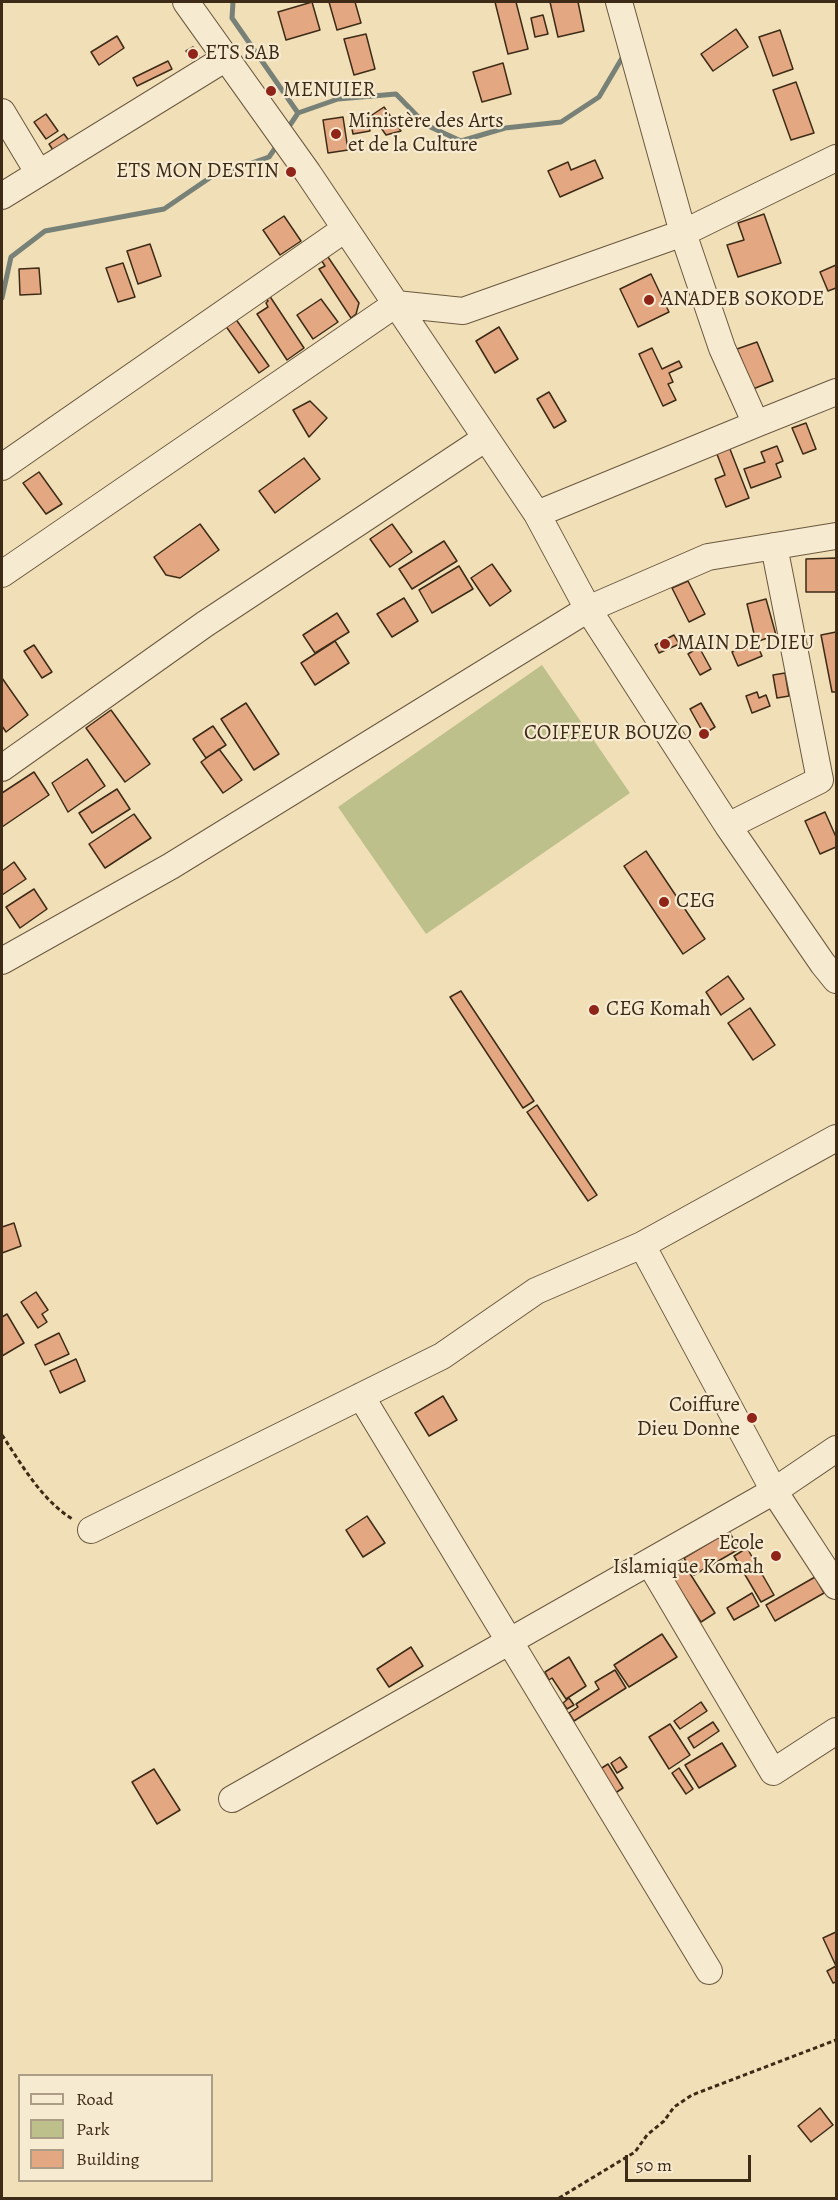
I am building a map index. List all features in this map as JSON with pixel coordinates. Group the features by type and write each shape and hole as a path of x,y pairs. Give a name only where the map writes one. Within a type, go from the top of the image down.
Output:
{"street":[{"path":"186,2 282,136 537,514 588,609 728,826 832,967"},
{"path":"619,2 683,233 722,348 756,424"},
{"path":"2,196 226,58"},
{"path":"2,112 38,172"},
{"path":"2,574 396,304 463,311 683,233 837,158"},
{"path":"2,467 345,229"},
{"path":"537,514 837,392"},
{"path":"2,768 205,624 486,438"},
{"path":"2,961 171,866 588,609 708,557 837,536"},
{"path":"728,826 820,780 774,546"},
{"path":"91,1530 442,1356 536,1291 642,1245 837,1138"},
{"path":"642,1245 774,1491 837,1586"},
{"path":"361,1396 709,1971"},
{"path":"232,1799 774,1491 837,1449"},
{"path":"649,1562 773,1772 837,1731"}],"path":[{"path":"2,1435 33,1481 61,1513 91,1530"},
{"path":"559,2199 635,2152 647,2135 664,2121 674,2107 692,2095 837,2040"}],"green space":[{"path":"542,665 630,793 426,934 338,807"}],"building":[{"path":"312,2 320,30 286,40 278,12"},
{"path":"329,2 355,2 361,23 337,30"},
{"path":"495,2 516,2 528,49 508,54"},
{"path":"550,2 578,2 584,31 558,37"},
{"path":"543,15 548,34 535,37 531,18"},
{"path":"736,29 748,47 713,71 701,54"},
{"path":"780,30 793,69 773,76 759,37"},
{"path":"366,34 375,69 354,75 344,39"},
{"path":"117,36 124,48 99,65 91,52"},
{"path":"193,47 199,56 192,60 186,51"},
{"path":"168,61 172,69 137,86 133,78"},
{"path":"503,63 511,94 482,102 473,72"},
{"path":"796,82 814,133 791,140 773,90"},
{"path":"384,107 401,131 386,135 372,115"},
{"path":"46,114 58,131 46,139 34,122"},
{"path":"367,115 370,131 353,134 350,118"},
{"path":"343,117 348,150 328,153 323,120"},
{"path":"64,134 70,142 55,153 49,144"},
{"path":"595,160 603,178 560,197 548,171 568,162 571,170"},
{"path":"764,214 781,263 738,277 727,245 744,240 738,223"},
{"path":"284,216 301,241 280,255 263,230"},
{"path":"150,244 161,276 138,284 127,251"},
{"path":"326,254 359,303 356,314 351,318 319,269 325,266 320,258"},
{"path":"123,263 135,297 118,302 106,268"},
{"path":"836,265 836,288 828,291 820,272"},
{"path":"39,268 41,294 20,295 19,269"},
{"path":"651,274 669,312 638,327 620,289"},
{"path":"269,295 304,348 287,360 257,314 268,307 266,298"},
{"path":"321,299 338,322 313,339 297,315"},
{"path":"235,318 269,366 259,373 225,325"},
{"path":"499,327 518,359 495,373 476,341"},
{"path":"757,342 773,381 753,389 737,349"},
{"path":"652,348 662,369 679,361 682,367 669,373 673,382 668,384 676,400 663,406 639,354"},
{"path":"549,392 566,421 554,428 537,399"},
{"path":"310,401 327,418 309,437 293,410"},
{"path":"806,423 816,449 803,454 792,428"},
{"path":"728,444 749,498 726,507 715,479 725,475 715,449"},
{"path":"777,446 783,461 776,464 781,477 751,488 744,469 765,462 761,452"},
{"path":"304,458 320,479 275,513 259,491"},
{"path":"39,472 62,504 46,514 23,483"},
{"path":"200,524 219,550 180,578 166,575 154,557"},
{"path":"392,524 412,552 390,567 370,539"},
{"path":"444,541 457,561 412,589 399,569"},
{"path":"836,558 836,592 806,592 806,559"},
{"path":"492,564 511,591 490,606 471,578"},
{"path":"459,566 473,589 432,613 419,590"},
{"path":"688,581 705,614 689,622 672,588"},
{"path":"404,598 418,621 392,637 377,614"},
{"path":"766,599 776,635 756,642 747,604"},
{"path":"337,613 349,632 315,653 303,635"},
{"path":"836,632 836,692 832,692 821,635"},
{"path":"674,635 679,644 659,653 655,645"},
{"path":"335,641 349,663 315,685 301,663"},
{"path":"756,642 762,656 738,666 732,652"},
{"path":"34,645 52,672 42,678 24,651"},
{"path":"699,647 711,669 700,675 688,654"},
{"path":"785,673 789,696 777,698 773,675"},
{"path":"2,678 28,715 6,732 2,726"},
{"path":"757,692 759,698 766,695 770,706 752,713 746,696"},
{"path":"246,703 279,754 254,770 221,719"},
{"path":"701,703 715,727 704,734 690,709"},
{"path":"111,710 150,764 125,782 86,728"},
{"path":"213,726 226,745 206,758 193,739"},
{"path":"219,749 242,780 223,793 201,762"},
{"path":"87,759 105,786 68,812 52,783"},
{"path":"34,772 49,795 2,827 2,793"},
{"path":"117,789 130,809 92,833 79,813"},
{"path":"825,812 836,837 836,847 820,854 805,821"},
{"path":"134,814 151,838 105,868 89,844"},
{"name":"CEG","path":"646,851 705,939 683,954 624,866"},
{"path":"14,862 26,879 2,895 2,871"},
{"path":"34,889 47,909 20,928 6,907"},
{"path":"728,976 744,999 721,1015 706,992"},
{"path":"461,991 534,1101 523,1108 450,997"},
{"path":"750,1008 775,1045 753,1060 728,1023"},
{"path":"537,1105 597,1195 588,1201 527,1112"},
{"path":"14,1223 21,1246 2,1253 2,1227"},
{"path":"36,1292 48,1310 42,1314 47,1322 38,1328 21,1302"},
{"path":"7,1314 24,1343 2,1356 2,1317"},
{"path":"59,1333 69,1354 45,1365 35,1345"},
{"path":"76,1359 85,1381 60,1393 50,1371"},
{"path":"443,1396 457,1420 429,1436 415,1413"},
{"path":"367,1516 385,1543 363,1557 346,1530"},
{"path":"729,1531 739,1549 694,1575 684,1558"},
{"path":"747,1548 774,1595 761,1602 734,1556"},
{"path":"682,1561 715,1613 701,1622 667,1570"},
{"path":"815,1577 824,1593 775,1621 766,1605"},
{"path":"752,1593 759,1606 734,1620 727,1608"},
{"path":"662,1634 677,1657 629,1687 614,1665"},
{"path":"411,1647 423,1666 389,1687 377,1669"},
{"path":"569,1657 586,1686 566,1699 552,1678 549,1680 545,1672"},
{"path":"615,1670 626,1688 574,1721 569,1713 578,1707 576,1704 599,1689 595,1682"},
{"path":"569,1698 574,1705 567,1709 563,1703"},
{"path":"701,1702 707,1711 680,1729 674,1721"},
{"path":"713,1722 719,1731 694,1748 688,1738"},
{"path":"670,1724 690,1755 669,1769 649,1737"},
{"path":"722,1743 736,1766 699,1788 685,1765"},
{"path":"620,1757 627,1767 617,1773 611,1763"},
{"path":"608,1764 623,1788 609,1797 594,1773"},
{"path":"679,1768 693,1789 686,1794 672,1773"},
{"path":"154,1769 180,1810 157,1824 132,1782"},
{"path":"836,1932 836,1966 823,1938"},
{"path":"836,1966 836,1982 833,1983 827,1971"},
{"path":"820,2108 833,2125 811,2142 798,2126"}],"waterway":[{"path":"233,2 232,18 298,113 286,131"},
{"path":"298,113 338,99 396,94 426,125 461,141 505,128 561,122 599,97 625,53"},
{"path":"2,298 11,257 45,231 164,209 211,177 269,157 278,144"}],"place":[{"name":"ETS SAB","path":"193,54"},
{"name":"MENUIER","path":"271,91"},
{"name":"Ministère des Arts et de la Culture","path":"336,134"},
{"name":"ETS MON DESTIN","path":"291,172"},
{"name":"ANADEB SOKODE","path":"649,300"},
{"name":"MAIN DE DIEU","path":"665,644"},
{"name":"COIFFEUR BOUZO","path":"704,734"},
{"name":"CEG","path":"664,902"},
{"name":"CEG Komah","path":"594,1010"},
{"name":"Coiffure Dieu Donne","path":"752,1418"},
{"name":"Ecole Islamique Komah","path":"776,1556"}]}
